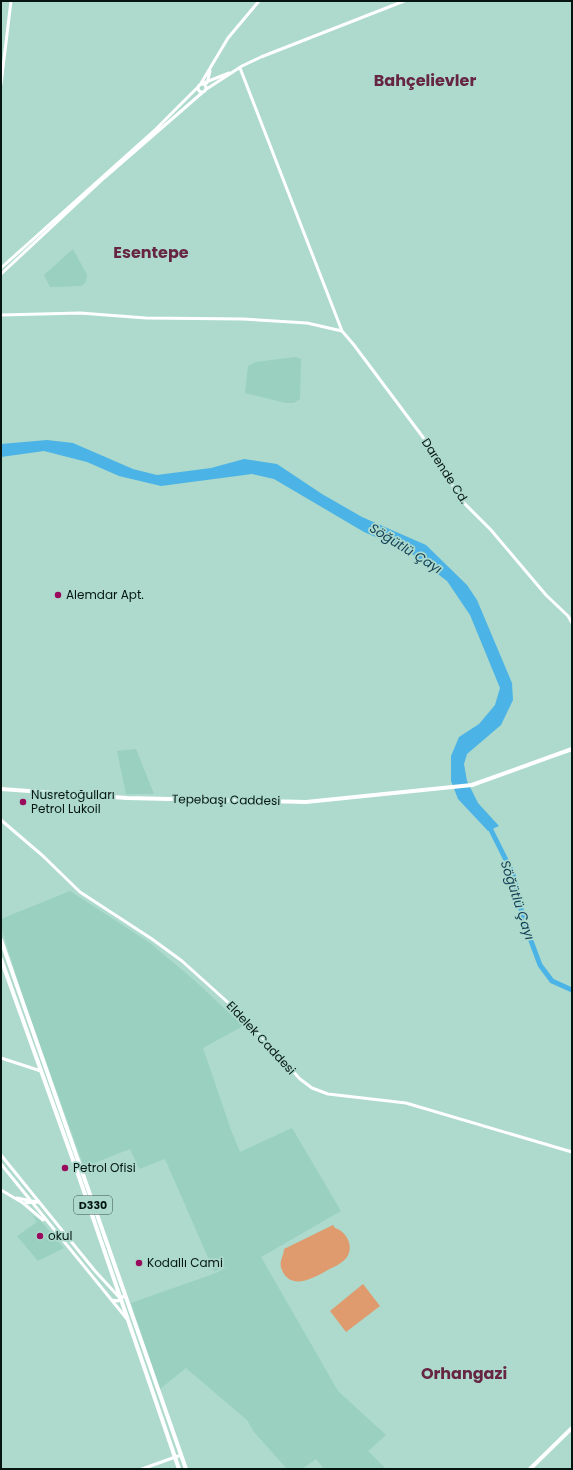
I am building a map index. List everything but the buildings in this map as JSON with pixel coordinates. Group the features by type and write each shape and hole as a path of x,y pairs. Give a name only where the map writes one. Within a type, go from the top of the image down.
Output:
{"main road":[{"name":"Tepebaşı Caddesi","path":"1,789 126,798 306,802 472,785 572,748"},
{"name":"D330","path":"1,940 186,1469"},
{"name":"D330","path":"1,959 121,1299 179,1469"},
{"path":"530,1469 572,1428"}],"street":[{"path":"1,84 11,1"},
{"path":"1,268 156,129 200,85 228,38 259,1"},
{"path":"200,85 288,46 404,1"},
{"path":"1,274 104,178 205,90 240,68"},
{"name":"Darende Cd.","path":"240,68 342,331 437,456 460,499 491,530 546,595 568,616 572,623"},
{"path":"205,90 210,69"},
{"path":"200,85 199,90 205,90"},
{"path":"200,85 205,90"},
{"path":"1,316 80,314 144,318 243,320 307,323 342,331"},
{"name":"Eldelek Caddesi","path":"1,820 43,856 80,892 152,939 182,961 243,1016 300,1079 312,1088 328,1094 406,1102 572,1152"},
{"path":"1,1058 41,1071"},
{"path":"1,1155 95,1272 121,1299 131,1313"},
{"path":"1,1164 128,1321"},
{"path":"1,1190 23,1203 52,1228"},
{"path":"15,1198 39,1202"},
{"path":"23,1203 32,1204 39,1202"},
{"path":"112,1300 118,1301 125,1295"},
{"path":"142,1469 181,1455"}],"shaded area":[{"path":"73,249 87,275 86,282 81,286 50,287 44,275"},
{"path":"295,357 301,359 300,399 294,403 286,403 245,393 248,366 256,362"},
{"path":"136,749 154,794 126,794 117,751"},
{"path":"70,891 150,943 194,980 243,1026 203,1048 240,1152 292,1128 341,1211 261,1257 338,1391 386,1435 368,1451 386,1469 324,1469 316,1459 302,1469 287,1469 254,1432 247,1420 186,1368 160,1389 131,1303 216,1273 227,1267 214,1271 165,1159 139,1169 130,1149 84,1167 21,992 1,927 1,919"},
{"path":"32,1215 40,1220 64,1248 38,1261 17,1236 37,1222"},
{"path":"333,1225 346,1236 348,1240 350,1248 349,1253 343,1262 315,1277 302,1281 291,1280 286,1276 281,1267 284,1249"},
{"path":"363,1284 380,1306 346,1332 330,1311"}],"water":[{"path":"47,440 73,443 133,469 157,475 211,468 244,459 277,464 322,494 362,517 426,545 467,585 477,600 512,683 513,700 501,725 467,754 464,764 467,781 478,803 499,826 488,831 458,799 451,781 451,756 459,737 479,724 495,705 500,688 470,615 447,581 408,551 364,532 274,479 252,474 161,486 119,476 87,462 44,451 1,457 1,444"}],"waterway":[{"name":"Söğütlü Çayı","path":"488,824 513,874 524,922 540,965 552,981 572,990"}],"place":[{"name":"Alemdar Apt.","path":"58,595"},
{"name":"Nusretoğulları Petrol Lukoil","path":"23,802"},
{"name":"Petrol Ofisi","path":"65,1168"},
{"name":"okul","path":"40,1236"},
{"name":"Kodallı Cami","path":"139,1263"}],"district":[{"name":"Bahçelievler","path":"425,80"},
{"name":"Esentepe","path":"151,252"},
{"name":"Orhangazi","path":"464,1373"}]}
